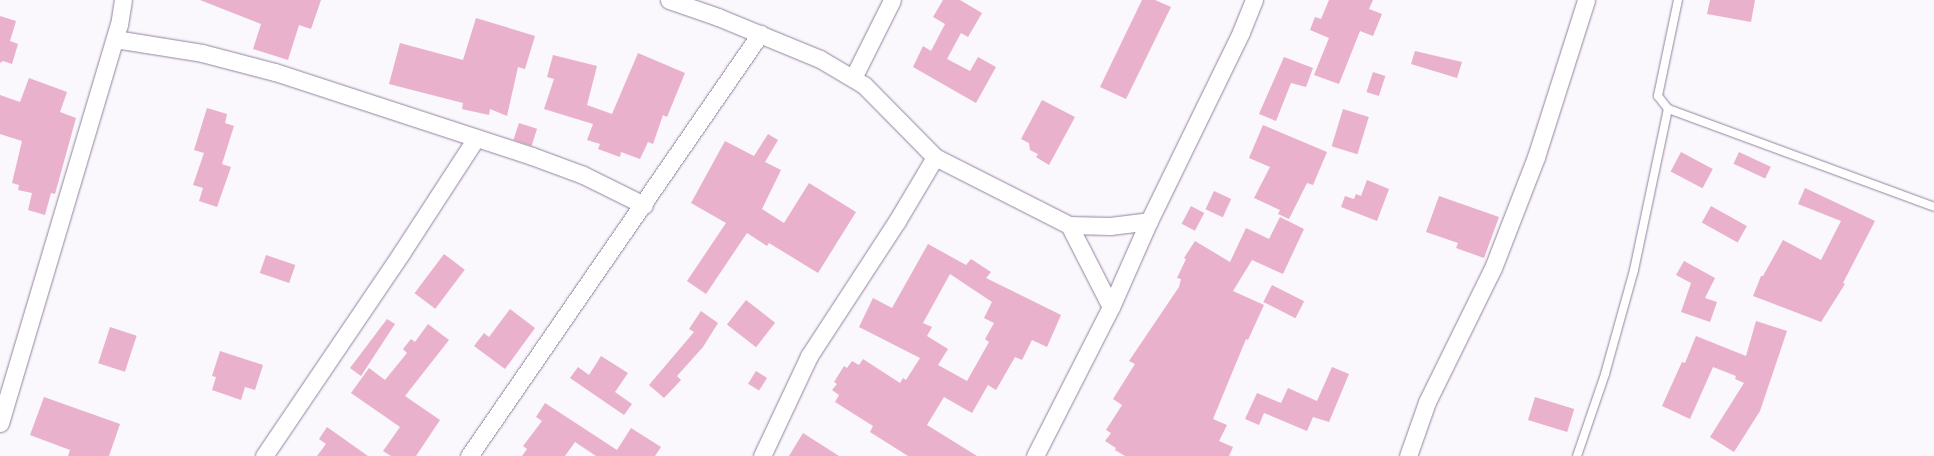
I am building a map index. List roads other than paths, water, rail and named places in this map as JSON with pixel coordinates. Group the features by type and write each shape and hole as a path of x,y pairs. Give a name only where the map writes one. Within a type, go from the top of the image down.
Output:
{"street":[{"path":"0,423 115,39 123,0"},
{"path":"669,0 760,34 820,59 864,85 935,157 1069,225 1110,226 1149,221"},
{"path":"852,78 892,0"},
{"path":"1035,456 1111,307 1149,221 1242,32 1254,0"},
{"path":"1408,456 1426,402 1493,268 1536,157 1586,0"},
{"path":"469,456 644,205 760,34"},
{"path":"115,39 202,53 275,72 583,175 644,205"},
{"path":"264,456 402,252 476,138"},
{"path":"762,456 809,356 897,221 935,157"},
{"path":"1069,225 1111,307"}],"lane":[{"path":"1678,0 1658,96 1668,110 1934,207"},
{"path":"1577,456 1605,374 1634,270 1668,110"}]}
